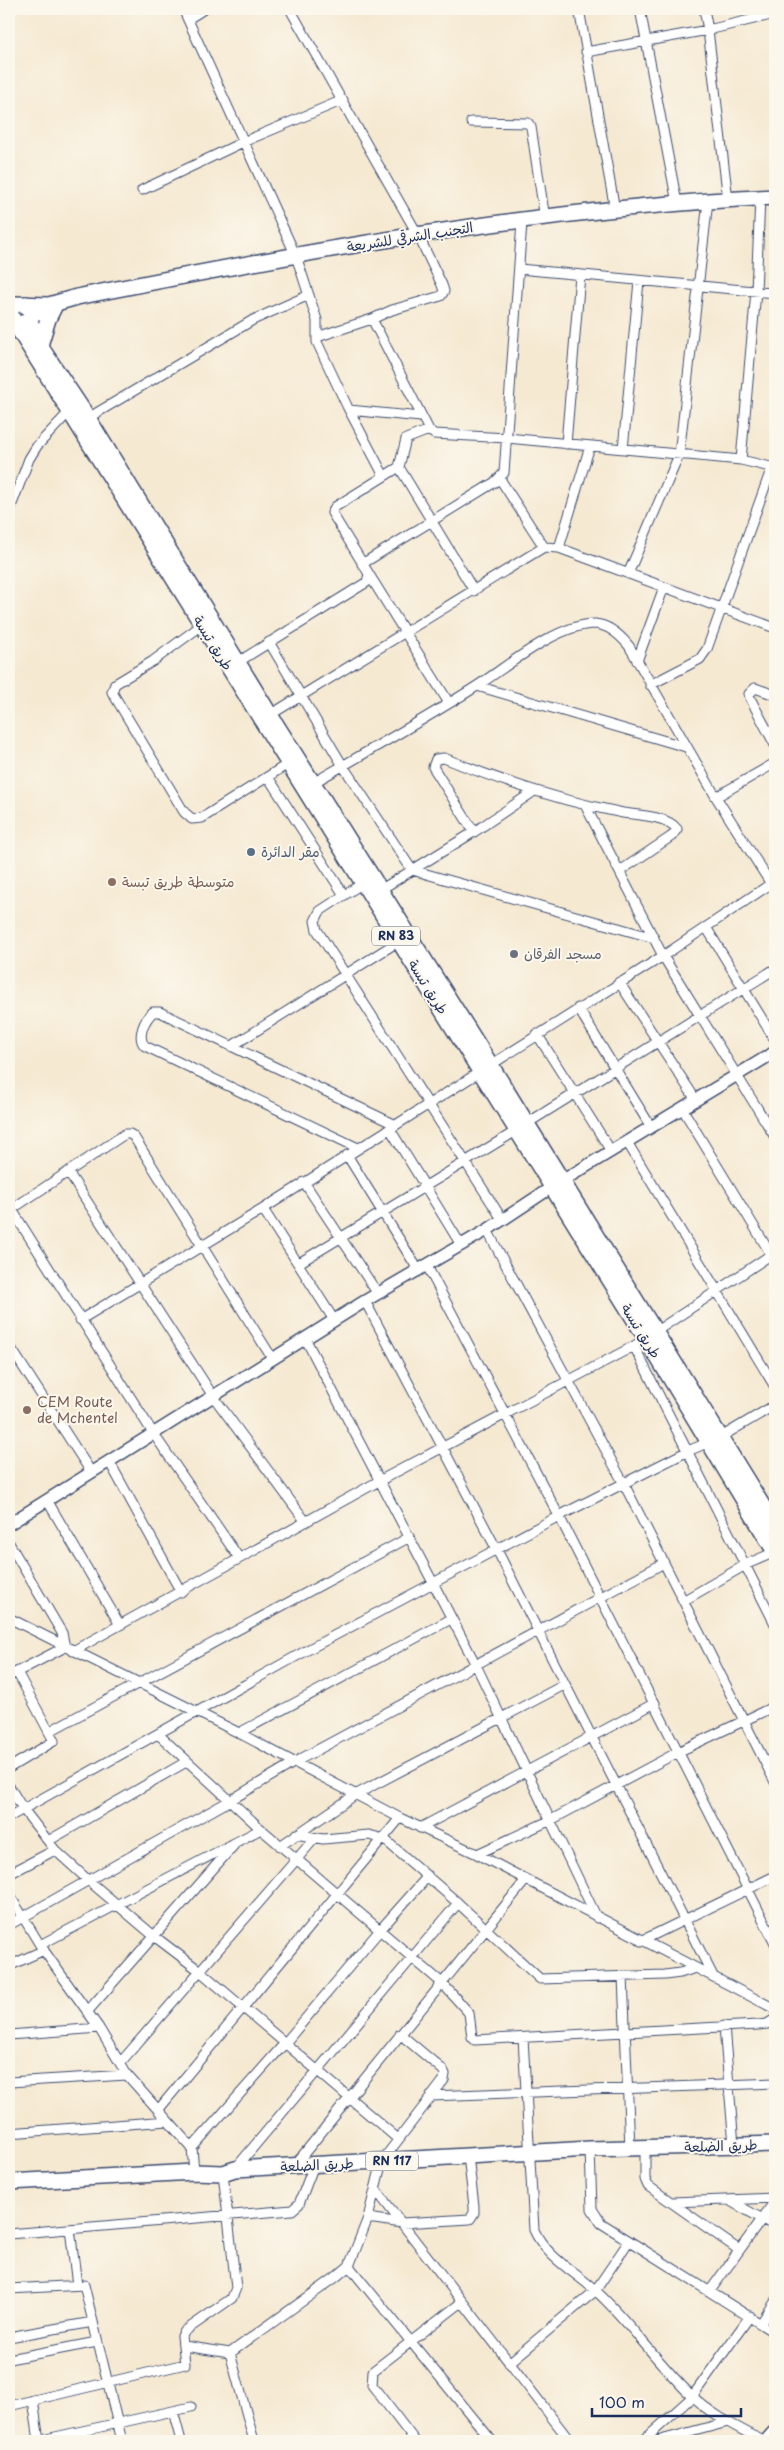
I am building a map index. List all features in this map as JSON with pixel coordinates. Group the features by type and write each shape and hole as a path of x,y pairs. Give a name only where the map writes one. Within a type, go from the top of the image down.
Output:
{"main road":[{"name":"التجنب الشرقي للشريعة","path":"18,310 296,256 418,235 677,203 768,198"},
{"path":"40,346 53,304"},
{"name":"طريق تبسة","path":"18,310 88,418 96,443"},
{"name":"طريق تبسة","path":"18,310 70,411 96,443 202,625 292,761 363,884 485,1067"},
{"name":"طريق تبسة","path":"133,504 238,662 270,715 292,761 313,783 380,890 557,1185 646,1338 775,1526"},
{"name":"طريق تبسة","path":"715,1440 775,1552"},
{"name":"طريق الضلعة","path":"9,2182 590,2149 775,2144"},
{"path":"768,2441 775,2433"}],"street":[{"path":"183,9 242,142 296,256 317,320 317,342 349,410 384,476"},
{"path":"188,19 204,9"},
{"path":"290,9 418,235 444,291 441,296 392,310 372,319 317,337"},
{"path":"578,9 615,210"},
{"path":"640,9 677,203"},
{"path":"704,9 728,200"},
{"path":"586,52 708,30 775,14"},
{"path":"142,190 242,142 343,100"},
{"path":"471,122 528,123 531,127 545,219"},
{"path":"741,460 756,291 768,198"},
{"path":"628,574 679,455 708,201"},
{"path":"362,564 500,479 504,473 522,222"},
{"path":"519,269 775,293"},
{"path":"566,444 580,275"},
{"path":"623,449 639,281"},
{"path":"88,418 253,320 309,295"},
{"path":"372,319 421,417 429,430 434,434 507,438 741,460 774,467 707,649 700,659 650,685"},
{"path":"349,410 421,417"},
{"path":"9,512 29,459 37,446 70,411"},
{"path":"429,430 406,439 399,467 474,591"},
{"path":"559,548 590,446"},
{"path":"399,467 335,508 332,513 449,703"},
{"path":"500,479 544,547"},
{"path":"270,715 544,547 559,548 775,628"},
{"path":"238,662 363,586 370,576"},
{"path":"638,661 664,587"},
{"path":"202,625 152,661 115,684 112,692 112,697 184,812 192,819 206,817 292,761"},
{"path":"80,1320 203,1247 347,1154 428,1105 578,1008 663,956 773,882 716,797 650,685 638,661 622,637 604,626 584,626 555,636 477,686 313,783"},
{"path":"270,642 300,696 343,766 412,870 654,938"},
{"path":"477,686 686,747"},
{"path":"775,694 755,688 749,694 775,745"},
{"path":"474,832 433,767 436,759 444,758 533,792 585,805 656,819 674,825 677,829 672,836 620,871"},
{"path":"716,797 775,763"},
{"path":"268,777 344,895"},
{"path":"380,890 474,832 533,792"},
{"path":"585,805 663,956 775,1138"},
{"path":"363,884 320,911 315,921 317,930 502,1220"},
{"path":"706,927 775,1040"},
{"path":"232,1046 399,940"},
{"path":"299,1263 383,1213 775,969"},
{"path":"620,982 696,1100"},
{"path":"578,1008 651,1127"},
{"path":"358,1148 145,1046 141,1042 140,1036 148,1016 154,1012 160,1012 393,1127 462,1245"},
{"path":"537,1034 611,1151"},
{"path":"9,1524 304,1338 487,1230 611,1151 775,1052"},
{"path":"9,1768 53,1743 50,1731 13,1674 120,1625 379,1481 646,1338 716,1291 774,1256 682,1108"},
{"path":"239,1558 153,1433 10,1208 125,1134 130,1134 134,1137 272,1358"},
{"path":"627,1142 775,1387"},
{"path":"347,1154 383,1213 423,1268 506,1413 680,1751 775,1943"},
{"path":"68,1172 213,1396 306,1522"},
{"path":"304,1182 378,1294"},
{"path":"263,1209 334,1320"},
{"path":"487,1230 624,1484 775,1782"},
{"path":"365,1301 498,1550 564,1685 713,1977"},
{"path":"304,1338 475,1663 597,1918"},
{"path":"646,1338 688,1451 747,1564 775,1624"},
{"path":"9,1346 91,1472"},
{"path":"9,1817 196,1712 559,1516 688,1451 715,1440 775,1405"},
{"path":"109,1461 181,1592"},
{"path":"48,1500 120,1625"},
{"path":"50,1731 408,1538"},
{"path":"9,1543 62,1633 69,1649"},
{"path":"683,1601 747,1564 775,1552"},
{"path":"9,1925 232,1800 294,1762 538,1629 664,1563"},
{"path":"9,1618 137,1684 239,1733 400,1818 477,1854 525,1881 775,2009"},
{"path":"239,1733 451,1619"},
{"path":"280,1846 355,1794 564,1685"},
{"path":"420,1828 526,1769 655,1703"},
{"path":"477,1854 551,1820 680,1751 775,1706"},
{"path":"158,1734 186,1762 232,1800 280,1846 338,1893 442,1983 468,2013 472,2037 475,2040 767,2024 775,2019"},
{"path":"48,1841 186,1762"},
{"path":"9,1786 23,1809 55,1850 115,1904 200,1971 316,2072 349,2097 398,2140"},
{"path":"159,2108 384,1840 400,1818"},
{"path":"9,1966 115,1904 261,1829"},
{"path":"296,1834 315,1838 369,1835 384,1840 428,1876 540,1979 680,1974 696,1968"},
{"path":"120,2063 298,1860 315,1838"},
{"path":"87,2012 238,1841"},
{"path":"9,1874 55,1850"},
{"path":"192,2148 285,2044 380,1930 428,1876"},
{"path":"642,1941 747,1888 775,1876"},
{"path":"294,2166 525,1881"},
{"path":"9,1894 42,1948 99,2028 127,2075 159,2108 192,2148 194,2172"},
{"path":"9,2406 183,2366 186,2361 182,2336 185,2331 232,2298 236,2288 227,2214 229,2171 316,2072 458,1904"},
{"path":"623,1976 630,2149"},
{"path":"724,2026 734,2145"},
{"path":"9,2035 99,2028"},
{"path":"184,2346 230,2353 336,2277 348,2266 368,2218 382,2161 444,2080 445,2074 443,2070 400,2034"},
{"path":"524,2038 534,2230 537,2238 566,2268 595,2291 632,2328 692,2397 728,2422 763,2441"},
{"path":"9,2082 127,2075"},
{"path":"431,2096 526,2094 775,2083"},
{"path":"9,2133 168,2121"},
{"path":"645,2148 646,2183 739,2250"},
{"path":"590,2149 592,2209 594,2215 601,2223 710,2290 775,2333"},
{"path":"368,2218 402,2223 470,2219 474,2213 474,2206 468,2156"},
{"path":"9,2234 227,2214 292,2210 299,2204 314,2165"},
{"path":"376,2190 570,2441"},
{"path":"671,2202 775,2200"},
{"path":"710,2290 775,2200"},
{"path":"732,2202 775,2226"},
{"path":"70,2229 77,2285"},
{"path":"509,2363 595,2291 630,2241"},
{"path":"348,2266 492,2441"},
{"path":"9,2289 84,2286 122,2441"},
{"path":"415,2441 372,2384 371,2377 373,2371 462,2302"},
{"path":"761,2324 775,2302"},
{"path":"643,2441 692,2397 750,2316"},
{"path":"9,2337 93,2322"},
{"path":"9,2359 98,2342"},
{"path":"230,2353 254,2441"},
{"path":"32,2400 39,2441 82,2437 118,2424 191,2407"},
{"path":"173,2412 180,2441"},
{"path":"656,2441 728,2422"}],"place":[{"name":"مقر الدائرة","path":"251,852"},
{"name":"متوسطة طريق تبسة","path":"112,882"},
{"name":"مسجد الفرقان","path":"514,954"},
{"name":"CEM Route de Mchentel","path":"27,1410"}]}
